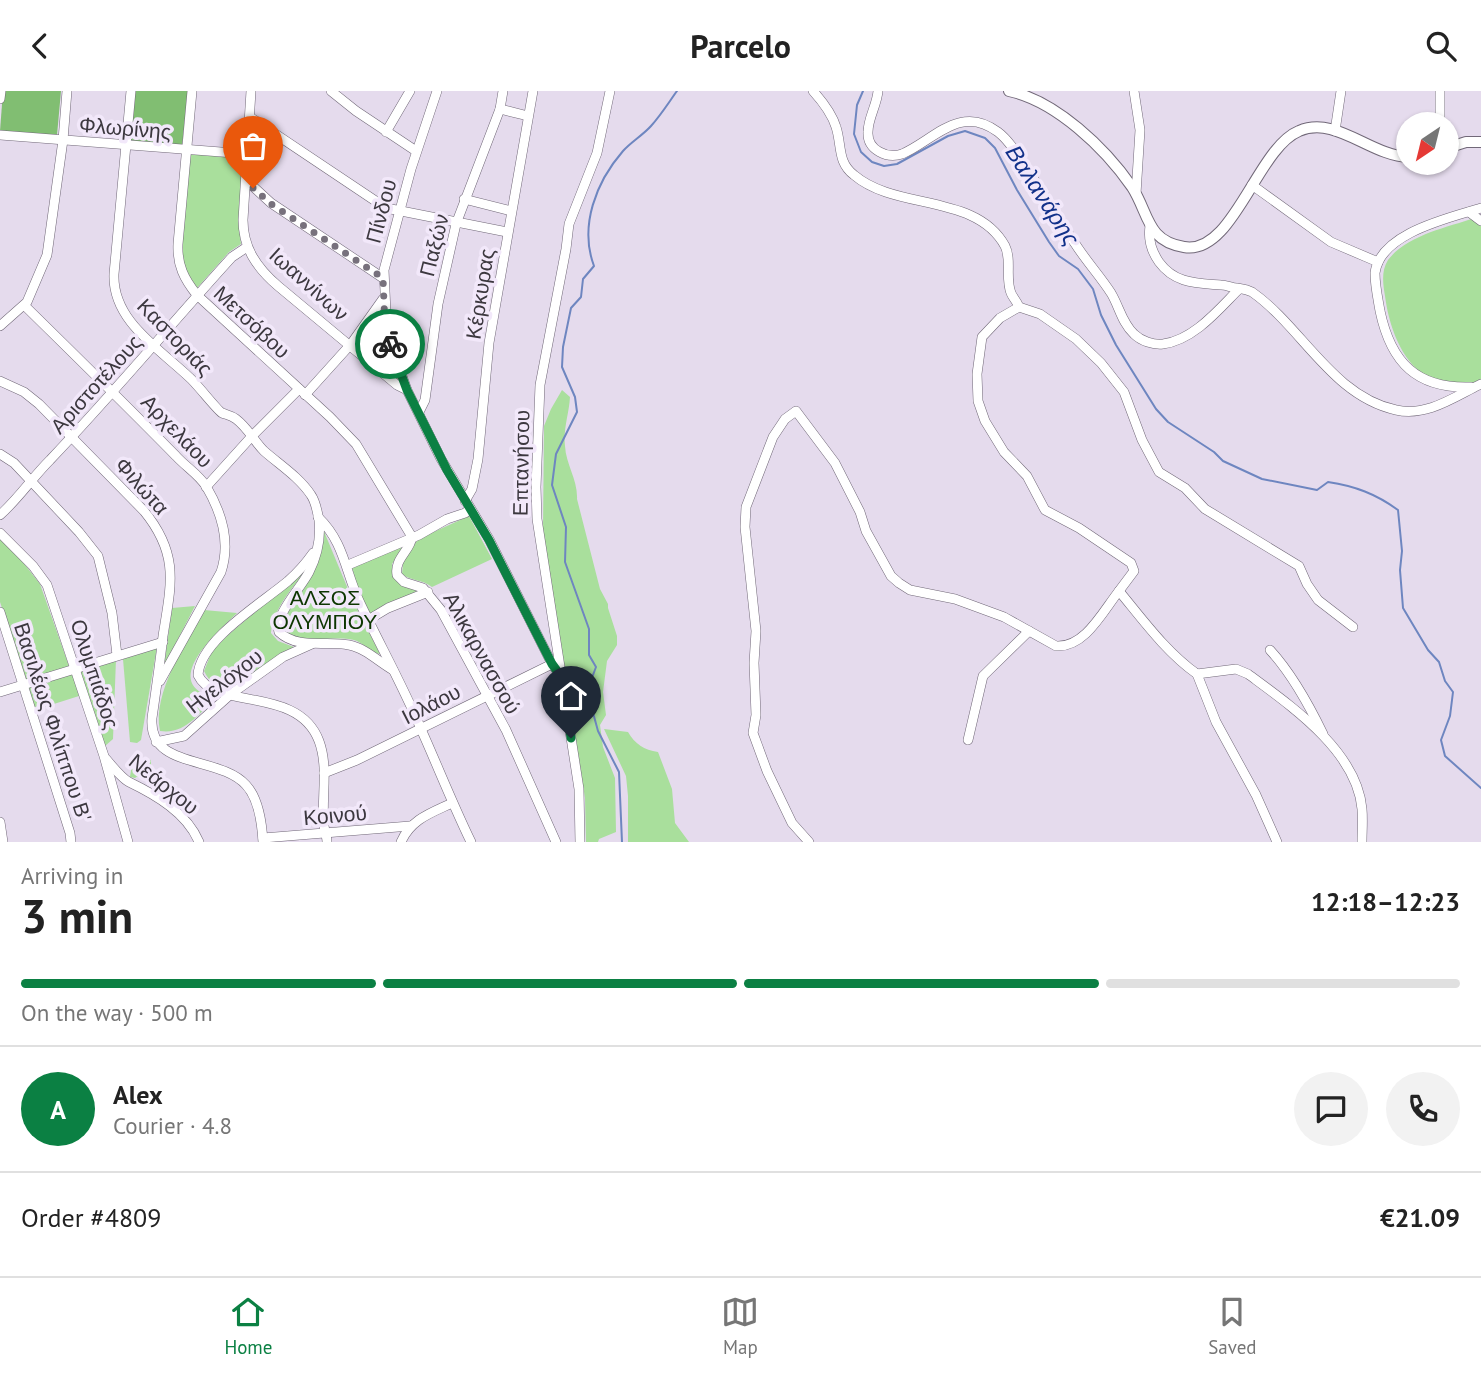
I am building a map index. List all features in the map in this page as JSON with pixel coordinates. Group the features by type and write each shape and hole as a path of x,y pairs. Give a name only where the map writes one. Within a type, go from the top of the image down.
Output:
{"main road":[{"path":"1009,91 1037,99 1063,115 1099,150 1136,194 1150,226 1160,237 1188,248 1203,246 1222,230 1278,148 1294,134 1318,127 1335,131 1378,151 1396,154"},
{"path":"1460,144 1481,142"}],"street":[{"path":"0,99 1,91"},
{"path":"0,326 25,306 43,269 49,248 67,91"},
{"name":"Καστοριάς","path":"131,91 124,145 114,283 118,299 125,313 154,346 189,376 211,398 215,407 237,419 307,490 314,500 318,517 318,545"},
{"name":"Μετσόβου","path":"191,91 178,257 184,278 197,295 330,417 361,450 412,537"},
{"name":"Ιωαννίνων","path":"251,91 243,226 253,260 267,276 397,385 407,390"},
{"path":"331,91 416,151"},
{"path":"386,132 410,91"},
{"name":"Πίνδου","path":"436,91 416,151 383,278 387,334 407,390 452,480 468,505 552,664 563,679"},
{"name":"Παξών","path":"419,412 425,400 438,304 456,223 500,109 503,91"},
{"name":"Κέρκυρας","path":"468,505 478,459 489,343 533,91"},
{"name":"Επτανήσου","path":"580,842 579,789 536,509 540,385 566,249 566,234 597,153 610,91"},
{"path":"813,91 823,102 836,126 842,162 850,173 884,193 967,213 982,220 1004,245 1009,260 1011,293 1019,307 1040,314 1076,339 1101,363 1124,392 1142,440 1159,472 1185,488 1205,509 1299,566 1318,600 1353,628"},
{"path":"878,91 868,132 873,147 883,155 892,156 905,152 943,128 956,124 985,125 1002,136 1111,293 1127,326 1138,337 1159,344 1181,339 1203,324 1239,289"},
{"path":"1134,91 1139,131 1136,194"},
{"path":"1335,131 1342,91"},
{"path":"1440,91 1440,112"},
{"path":"500,109 528,116"},
{"path":"250,117 375,203 400,212 507,232"},
{"name":"Φλωρίνης","path":"0,135 247,154"},
{"path":"246,180 271,204 383,278"},
{"path":"1252,184 1331,242 1378,262"},
{"path":"464,199 511,211"},
{"path":"1479,386 1452,387 1432,384 1414,374 1397,356 1387,337 1375,278 1378,262 1388,249 1407,235 1481,208"},
{"path":"1469,212 1481,221"},
{"path":"1150,226 1154,254 1171,275 1188,282 1249,290 1345,384 1378,405 1396,411 1416,412 1479,386"},
{"name":"Αριστοτέλους","path":"0,515 25,492 232,257 247,247"},
{"path":"206,487 252,436 351,344 384,297"},
{"name":"Αρχελάου","path":"25,306 196,474 217,507 225,533 223,566 157,685"},
{"path":"809,842 792,823 767,771 753,733 756,715 756,631 746,536 746,507 773,437 785,419 796,411 835,463 860,512 866,531 891,576 899,583 1004,617 1056,646 1070,645 1079,640 1134,571 1130,563 1095,538 1045,510 1027,476 1004,452 985,421 978,401 977,374 982,337 1000,319 1019,307"},
{"name":"Φιλώτα","path":"0,381 24,392 72,437 144,511 163,542 172,580 151,722 156,742"},
{"path":"0,454 14,463 98,556 112,613 117,655"},
{"path":"348,565 465,513 468,505"},
{"name":"Καστοριάς","path":"318,517 328,527 348,565 355,591 421,728 471,842"},
{"name":"Ολυμπιάδος","path":"0,533 44,580 104,756 128,842"},
{"name":"Αλικαρνασσού","path":"412,537 411,543 397,563 396,573 402,581 421,586 442,610 506,730 556,842"},
{"path":"318,545 309,573 278,623 279,632 285,637 314,643 350,645 393,670"},
{"path":"318,545 290,580 227,631 203,658 198,672 201,680 210,687 284,707 310,723 318,741 324,773 327,838"},
{"path":"1119,591 1171,653 1197,674 1216,722 1256,795 1277,842"},
{"path":"368,620 388,608 428,592"},
{"name":"Βασιλέως Φιλίππου Β'","path":"0,612 71,833 71,842"},
{"path":"968,740 983,676 1029,631"},
{"path":"0,692 163,642"},
{"name":"Ηγελόχου","path":"156,742 184,736 230,694 283,657 314,643"},
{"path":"1270,650 1282,662 1325,739"},
{"name":"Ιολάου","path":"324,773 357,761 552,664"},
{"path":"1197,674 1236,669 1248,674 1337,750 1350,769 1358,790 1362,808 1362,842"},
{"path":"156,742 169,753 205,764 244,783 256,800 263,840"},
{"name":"Νεάρχου","path":"104,756 126,780 144,788 180,816 193,830 199,842"},
{"path":"401,842 410,827 421,817 452,803"},
{"path":"0,822 3,842"},
{"name":"Κοινού","path":"263,840 327,838 410,827"}],"green space":[{"path":"3,91 61,91 57,135 0,131"},
{"path":"134,91 188,91 182,147 129,145"},
{"path":"188,154 243,158 239,225 241,244 229,252 197,288 185,271 181,255"},
{"path":"1474,218 1481,224 1481,381 1465,384 1439,382 1425,376 1414,366 1397,341 1388,311 1383,282 1384,269 1396,251 1416,238"},
{"path":"381,308 384,340 397,381 354,344"},
{"path":"562,390 570,397 565,434 566,453 600,589 608,604 617,636 617,645 607,661 603,692 606,715 600,725 603,747 615,778 616,832 599,839 598,842 586,842 585,798 543,530 544,426"},
{"name":"ΑΛΣΟΣ ΟΛΥΜΠΟΥ","path":"469,516 492,559 432,587 402,574 403,563 418,539"},
{"name":"ΑΛΣΟΣ ΟΛΥΜΠΟΥ","path":"323,529 353,601 380,654 348,639 294,636 286,631 282,623 315,569 322,545"},
{"path":"0,538 15,552 40,584 69,666 26,681 0,602"},
{"name":"ΑΛΣΟΣ ΟΛΥΜΠΟΥ","path":"406,544 392,564 395,580 418,590 417,592 369,614 359,593 352,568"},
{"name":"ΑΛΣΟΣ ΟΛΥΜΠΟΥ","path":"307,568 280,606 271,633 278,641 294,647 230,688 211,682 204,671 212,651"},
{"path":"195,606 164,666 172,608"},
{"name":"ΑΛΣΟΣ ΟΛΥΜΠΟΥ","path":"204,610 237,613 206,645 191,670 192,682 199,691 216,698 184,726 177,730 160,731 159,716 166,685"},
{"path":"157,647 141,740 137,743 130,742 123,659"},
{"path":"116,659 113,739 105,746 80,672"},
{"path":"72,672 79,696 35,710 27,687"},
{"path":"604,729 628,732 640,746 658,752 672,789 675,823 689,842 628,842 626,776"},
{"path":"133,758 151,760 151,766 135,778 130,777"}],"waterway":[{"path":"622,842 619,772 598,731 592,709 590,683 596,667 589,655 589,629 565,562 566,527 552,485 556,454 577,412 575,397 562,367 563,347 571,308 581,297 583,279 594,266 588,236 593,205 613,163 651,126 677,91"},
{"name":"Βαλανάρης","path":"863,91 857,105 854,134 861,152 872,162 884,166 897,164 948,136 965,131 985,138 995,148 1049,242 1059,256 1078,269 1093,289 1101,315 1116,345 1156,409 1168,422 1214,452 1223,461 1262,479 1317,490 1328,482 1347,486 1365,491 1398,510 1403,608 1428,650 1439,662 1445,681 1453,692 1450,716 1441,740 1445,756 1481,788"}],"way so far":[{"path":"253,188 271,204 383,278 385,327 390,344"}],"route":[{"path":"390,344 407,390 452,480 484,531 552,664 563,679 571,738"}]}
